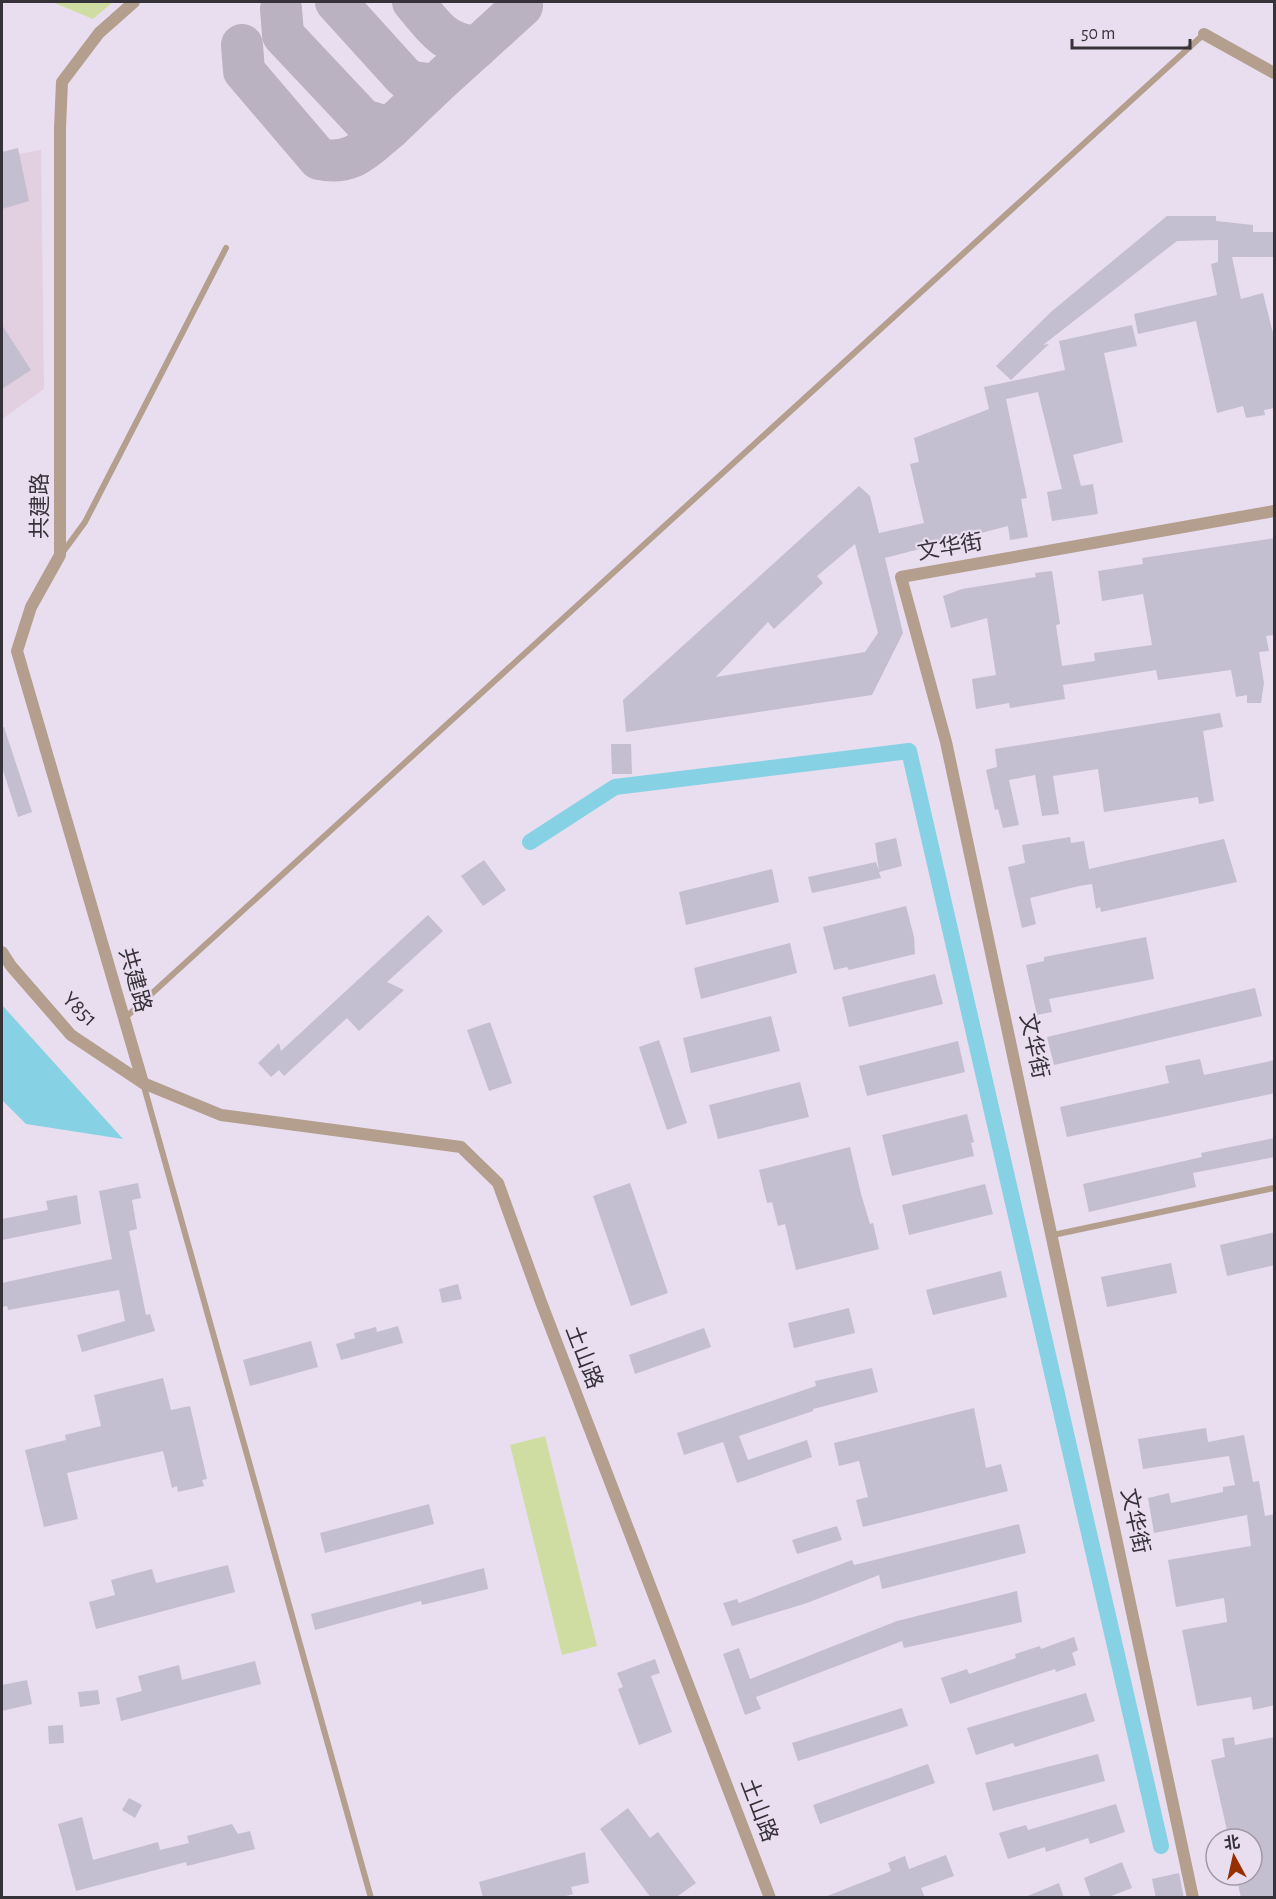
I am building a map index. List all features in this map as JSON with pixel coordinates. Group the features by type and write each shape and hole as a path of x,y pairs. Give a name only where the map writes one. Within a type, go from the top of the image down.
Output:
{"street":[{"name":"共建路","path":"134,2 99,33 62,82 60,555 31,608 17,651 143,1083"},
{"path":"1204,34 1275,73"},
{"name":"文华街","path":"1193,1898 1053,1234 946,742 901,577 1275,511"},
{"name":"Y851","path":"2,951 11,966 71,1035 143,1083"},
{"name":"土山路","path":"143,1083 221,1115 461,1147 498,1182 541,1302 770,1898"}],"lane":[{"path":"125,1018 1204,34"},
{"path":"60,555 85,522 226,248"},
{"path":"143,1083 371,1898"},
{"path":"1053,1234 1275,1188"}],"shaded area":[{"path":"41,150 44,389 2,419 2,157"}],"green space":[{"path":"52,2 113,2 93,19"},
{"path":"545,1436 597,1646 562,1655 510,1445"}],"water":[{"path":"2,1005 123,1139 26,1124 2,1100"}],"building":[{"path":"18,148 29,201 2,209 2,152"},
{"path":"1167,216 1216,216 1216,221 1253,225 1253,232 1275,232 1275,257 1232,257 1241,299 1263,293 1275,341 1275,408 1264,410 1265,415 1246,418 1243,406 1217,413 1196,321 1138,334 1134,314 1217,295 1211,264 1218,262 1218,240 1177,241 1043,345 1049,344 1011,380 996,366 1052,311"},
{"path":"2,325 31,370 2,389"},
{"path":"1132,325 1137,346 1104,353 1123,442 1073,455 1081,486 1093,484 1098,514 1052,521 1047,492 1062,489 1038,392 1006,399 1027,498 1021,499 1028,537 1010,540 1008,526 885,558 903,633 872,695 626,732 623,700 859,486 870,496 879,533 924,523 910,464 919,462 914,438 989,409 984,387 1065,370 1059,341","holes":["855,544 878,633 865,652 716,677 768,622 774,629 823,583 817,576"]},
{"path":"1275,538 1275,635 1266,636 1269,651 1259,652 1264,683 1261,703 1247,703 1247,695 1236,697 1231,670 1158,680 1156,670 1063,685 1065,699 1010,708 1009,703 976,709 972,679 996,675 987,618 951,628 943,596 962,589 1036,577 1035,573 1052,571 1060,624 1056,625 1062,666 1095,661 1094,653 1152,645 1143,594 1102,601 1098,571 1143,564 1142,558"},
{"path":"1220,713 1223,727 1203,731 1214,801 1199,804 1198,797 1104,812 1098,769 1053,776 1059,814 1042,816 1035,775 1009,780 1019,825 1003,828 998,809 995,810 986,770 997,767 995,749"},
{"path":"2,727 4,727 32,812 18,817 2,767"},
{"path":"611,744 631,744 632,774 612,774"},
{"path":"1070,837 1071,843 1084,841 1089,869 1224,839 1237,882 1101,912 1100,907 1096,909 1092,884 1079,886 1030,898 1036,924 1022,928 1008,867 1025,863 1022,845"},
{"path":"896,838 902,866 879,872 881,878 812,893 808,877 876,862 879,871 875,843"},
{"path":"484,860 506,890 483,906 461,876"},
{"path":"772,869 779,902 686,925 679,892"},
{"path":"906,906 914,937 915,954 849,970 847,967 834,970 823,927"},
{"path":"428,915 443,931 387,982 404,990 359,1031 347,1018 284,1076 279,1070 271,1077 258,1063 279,1043 281,1051"},
{"path":"1146,937 1154,979 1049,999 1052,1012 1037,1015 1026,965 1044,961 1044,957"},
{"path":"790,943 797,973 701,999 694,968"},
{"path":"935,974 943,1004 849,1027 842,997"},
{"path":"1255,988 1262,1016 1054,1065 1047,1037"},
{"path":"771,1016 780,1051 691,1073 683,1038"},
{"path":"490,1022 512,1083 489,1091 467,1030"},
{"path":"659,1040 687,1123 667,1130 639,1047"},
{"path":"958,1041 965,1072 867,1096 859,1066"},
{"path":"1200,1059 1204,1075 1275,1060 1275,1093 1067,1137 1060,1107 1169,1083 1165,1066"},
{"path":"800,1082 809,1117 718,1139 709,1105"},
{"path":"967,1114 974,1142 971,1143 974,1156 892,1176 882,1135"},
{"path":"1275,1138 1275,1157 1193,1173 1196,1187 1089,1212 1083,1184 1202,1157 1201,1153"},
{"path":"850,1147 861,1194 870,1224 873,1223 879,1249 796,1270 785,1224 778,1226 772,1202 767,1203 759,1170"},
{"path":"138,1183 141,1198 132,1200 137,1229 129,1231 146,1315 150,1314 155,1331 82,1352 77,1335 125,1321 119,1290 8,1310 7,1306 2,1307 2,1283 112,1259 99,1191"},
{"path":"630,1183 668,1293 631,1306 593,1196"},
{"path":"985,1184 993,1214 909,1235 902,1205"},
{"path":"77,1195 81,1224 2,1240 2,1219 48,1210 46,1201"},
{"path":"1275,1232 1275,1265 1227,1276 1220,1245"},
{"path":"1171,1263 1177,1293 1107,1307 1101,1277"},
{"path":"1001,1271 1007,1297 933,1315 926,1290"},
{"path":"458,1284 462,1299 442,1303 439,1289"},
{"path":"849,1308 855,1333 794,1348 788,1323"},
{"path":"398,1326 403,1343 341,1360 336,1344 355,1338 354,1333 376,1327 377,1332"},
{"path":"704,1328 711,1347 635,1374 629,1355"},
{"path":"311,1341 318,1367 250,1386 243,1360"},
{"path":"872,1368 878,1392 813,1409 813,1411 739,1436 748,1460 807,1440 812,1457 737,1483 723,1442 684,1455 677,1433 816,1386 815,1381"},
{"path":"163,1378 171,1410 190,1406 207,1479 202,1480 204,1486 178,1492 177,1486 172,1488 163,1451 67,1473 78,1519 44,1527 25,1450 66,1440 65,1435 101,1426 94,1395"},
{"path":"974,1408 986,1468 1001,1464 1008,1491 863,1527 856,1500 868,1497 859,1461 839,1466 834,1443"},
{"path":"1206,1428 1208,1442 1244,1435 1253,1482 1259,1481 1265,1516 1275,1514 1275,1705 1253,1710 1251,1697 1197,1706 1182,1630 1227,1622 1224,1598 1176,1607 1168,1560 1251,1546 1247,1515 1154,1533 1148,1498 1169,1493 1171,1503 1223,1492 1223,1487 1235,1485 1229,1456 1143,1469 1138,1439"},
{"path":"429,1504 434,1524 325,1553 320,1533"},
{"path":"1019,1524 1026,1553 882,1589 879,1575 807,1603 732,1626 723,1603 737,1599 739,1603 852,1560 854,1565"},
{"path":"837,1526 842,1540 797,1554 792,1540"},
{"path":"228,1565 235,1592 96,1629 89,1602 115,1595 111,1580 152,1569 156,1583"},
{"path":"484,1568 488,1589 422,1605 421,1601 315,1630 311,1614"},
{"path":"1017,1591 1022,1622 904,1648 902,1641 756,1697 761,1709 745,1715 723,1654 739,1648 750,1679 897,1621"},
{"path":"1074,1637 1078,1650 1072,1653 1076,1665 1056,1672 1055,1669 950,1704 941,1678 967,1669 969,1674 1016,1658 1015,1654 1040,1646 1041,1649"},
{"path":"655,1659 660,1673 651,1676 672,1732 639,1745 618,1689 623,1687 617,1673"},
{"path":"255,1661 261,1684 121,1721 116,1698 142,1691 138,1676 179,1665 182,1680"},
{"path":"27,1680 32,1704 2,1711 2,1685"},
{"path":"98,1690 100,1704 80,1707 78,1692"},
{"path":"1086,1693 1095,1721 1015,1747 1013,1743 976,1755 967,1728"},
{"path":"902,1708 908,1726 798,1761 792,1743"},
{"path":"63,1725 64,1743 49,1744 48,1726"},
{"path":"1234,1737 1235,1745 1275,1737 1275,1898 1241,1898 1239,1887 1264,1887 1264,1827 1226,1827 1211,1760 1225,1757 1222,1739"},
{"path":"1098,1754 1105,1781 993,1811 985,1783"},
{"path":"928,1764 935,1783 820,1824 813,1805"},
{"path":"129,1798 142,1805 135,1818 122,1810"},
{"path":"1116,1804 1125,1832 1090,1844 1088,1838 1046,1852 1045,1847 1008,1859 999,1833 1026,1825 1028,1830"},
{"path":"628,1808 650,1838 658,1832 696,1883 675,1898 651,1898 600,1829"},
{"path":"82,1817 93,1860 158,1842 160,1850 189,1843 187,1836 232,1824 238,1834 250,1831 255,1849 187,1866 186,1862 76,1891 58,1824"},
{"path":"585,1852 589,1883 571,1887 573,1894 559,1898 483,1898 479,1882"},
{"path":"946,1855 954,1876 921,1888 925,1898 822,1898 891,1871 888,1863 905,1856 909,1869"},
{"path":"1122,1862 1132,1888 1106,1898 1091,1898 1084,1878"},
{"path":"1179,1873 1184,1898 1156,1898 1152,1879"},
{"path":"1059,1883 1064,1898 1025,1898 1025,1897"}],"waterway":[{"path":"530,842 615,787 909,751 1161,1846"}],"taxiway":[{"path":"336,2 404,77 413,82 435,85 477,47"},
{"path":"413,2 433,26 447,38 477,47 522,6"},
{"path":"281,9 283,35 363,120 390,128 435,85"},
{"path":"242,45 244,71 319,159 350,158 390,128"}]}
